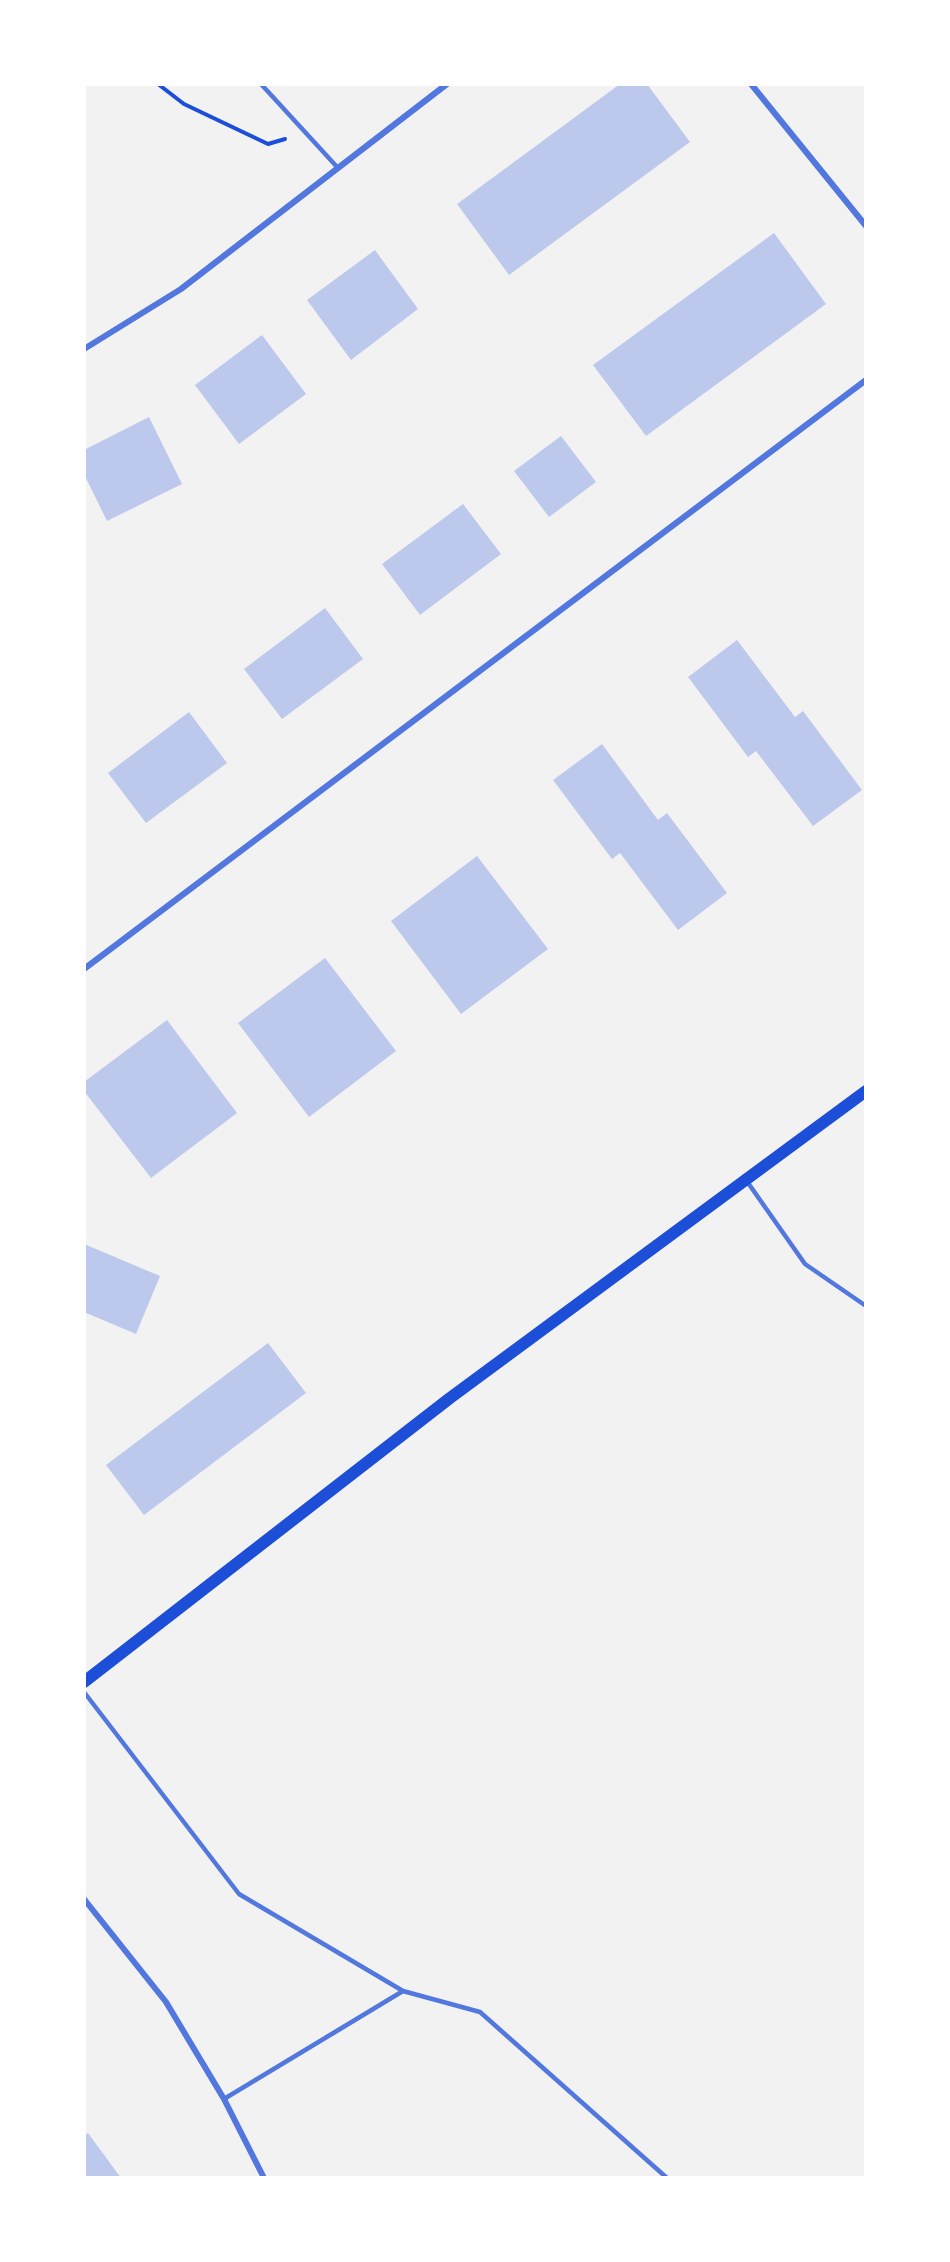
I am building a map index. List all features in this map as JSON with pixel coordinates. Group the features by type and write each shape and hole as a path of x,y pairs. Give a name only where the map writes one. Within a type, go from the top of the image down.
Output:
{"main road":[{"path":"84,1682 450,1398 866,1091"}],"street":[{"path":"84,349 181,289 447,84"},
{"path":"751,84 866,225"},
{"path":"84,969 866,380"},
{"path":"84,1899 166,2002 224,2099 264,2178"}],"lane":[{"path":"261,84 338,168"},
{"path":"746,1180 805,1264 866,1306"},
{"path":"84,1692 239,1894 403,1991 480,2012 667,2178"},
{"path":"224,2099 403,1991"}],"path":[{"path":"158,84 184,104 268,144 306,133"}],"building":[{"path":"620,84 647,84 690,142 509,275 457,204"},
{"path":"774,233 826,304 646,436 593,365"},
{"path":"375,250 418,309 351,360 307,300"},
{"path":"262,335 306,394 239,444 195,385"},
{"path":"149,417 182,484 107,521 84,474 84,450"},
{"path":"561,436 596,482 549,517 514,471"},
{"path":"463,504 501,554 420,615 382,564"},
{"path":"325,608 363,659 282,719 244,669"},
{"path":"737,640 795,717 803,711 862,790 813,826 756,751 748,757 688,677"},
{"path":"189,712 227,763 146,823 108,773"},
{"path":"602,744 658,820 667,813 727,893 678,930 620,853 612,859 553,780"},
{"path":"477,856 548,949 461,1014 391,921"},
{"path":"325,958 396,1051 309,1117 238,1023"},
{"path":"167,1020 237,1113 151,1178 84,1091 84,1082"},
{"path":"84,1244 160,1276 136,1334 84,1312"},
{"path":"268,1343 306,1393 144,1515 106,1465"},
{"path":"88,2133 121,2178 84,2178 84,2136"}]}
